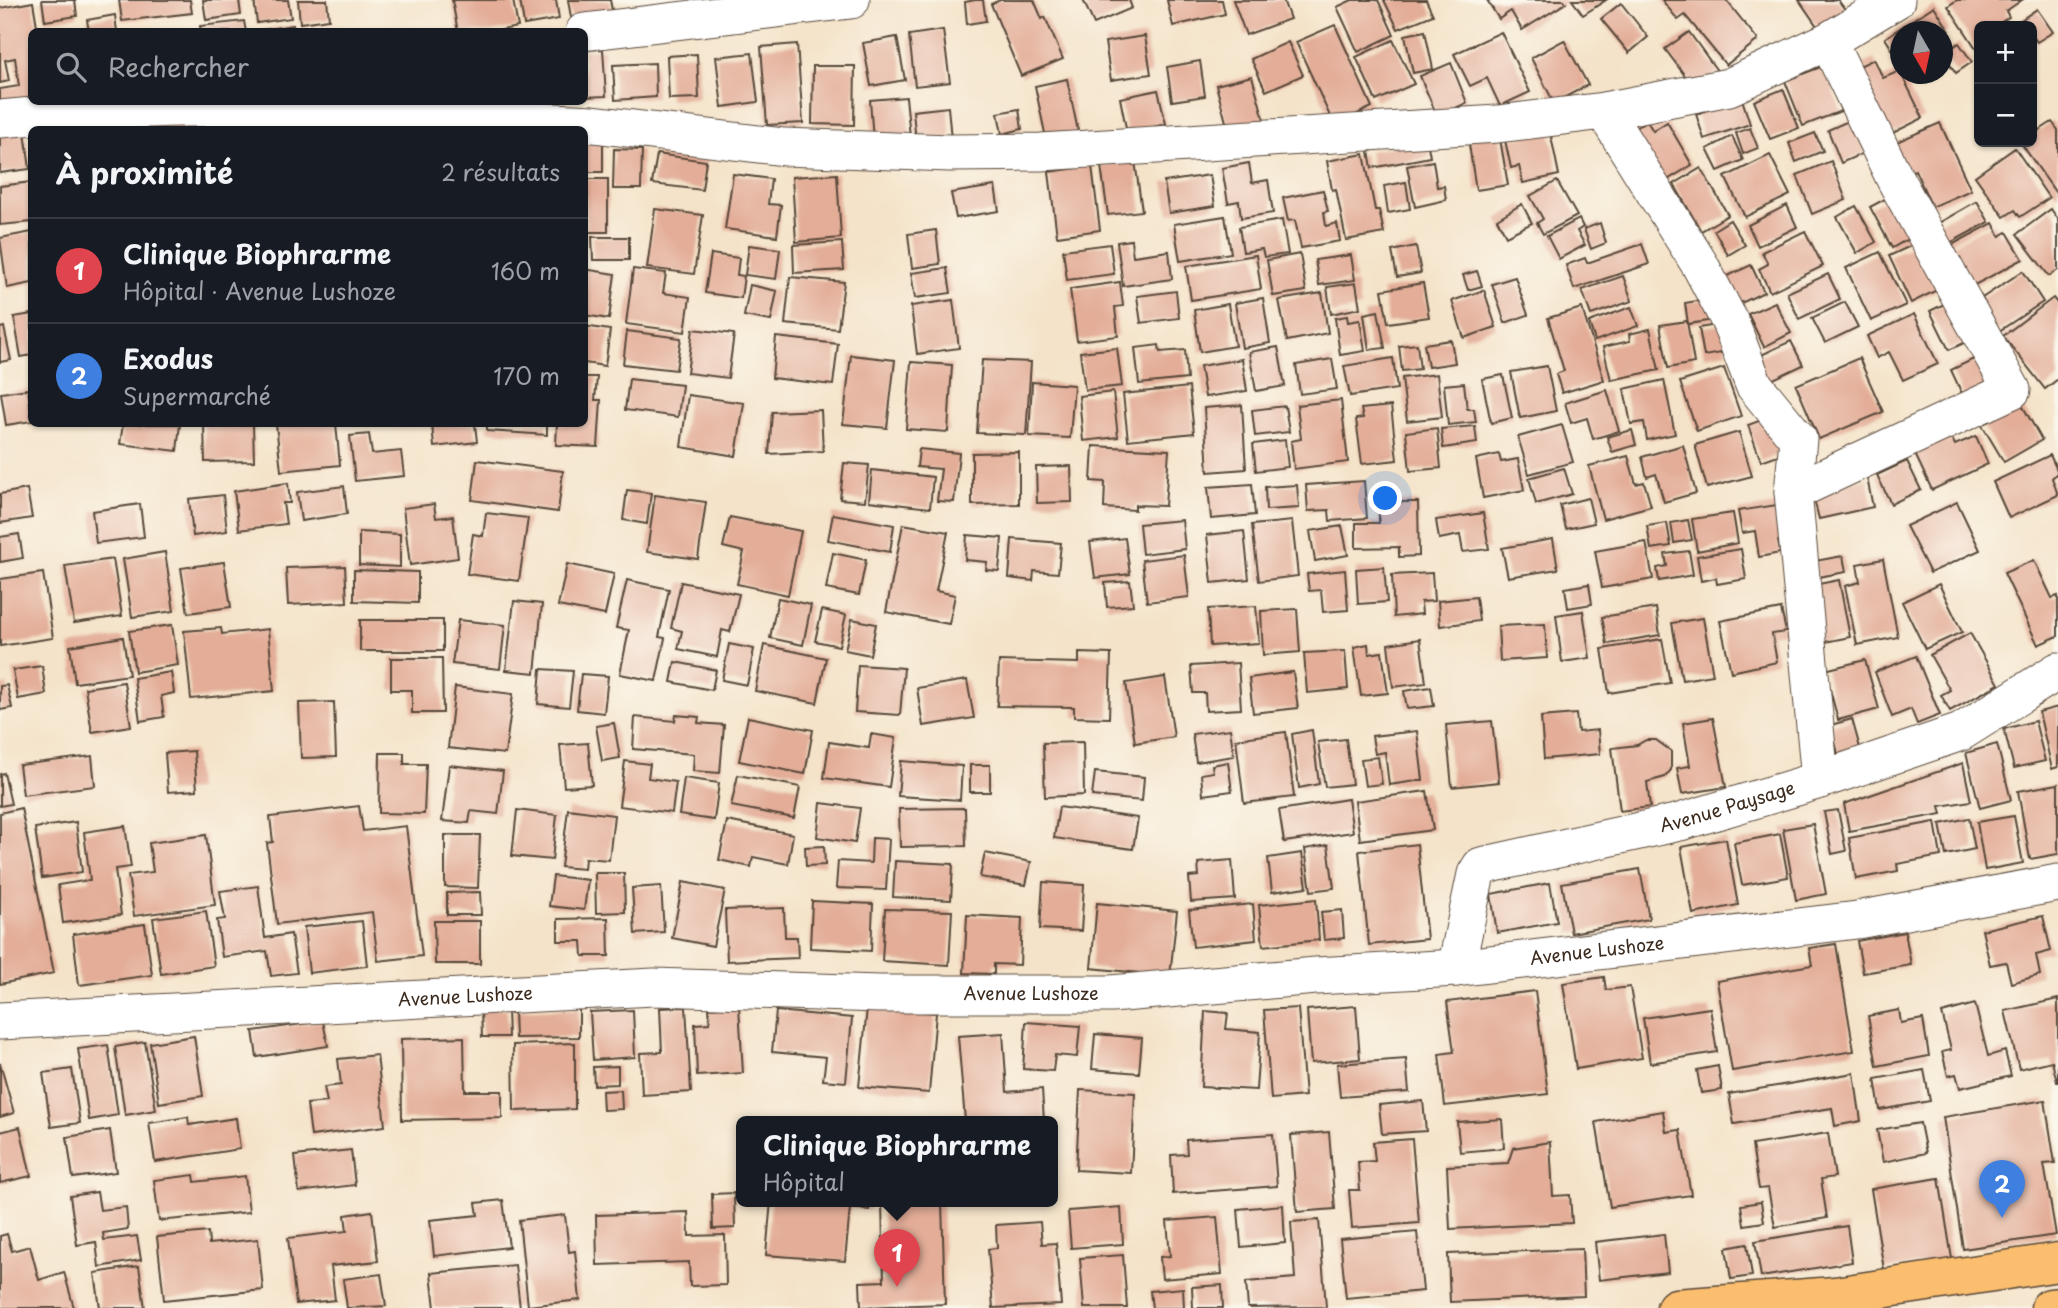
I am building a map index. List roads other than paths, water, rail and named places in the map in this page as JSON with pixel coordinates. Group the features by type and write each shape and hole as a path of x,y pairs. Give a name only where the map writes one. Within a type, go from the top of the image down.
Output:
{"main road":[{"path":"1676,1308 1835,1296 2058,1262"},
{"path":"2050,1308 2058,1307"}],"street":[{"path":"588,31 851,0"},
{"path":"0,119 122,107 300,105 593,124 783,147 950,153 1041,152 1263,139 1498,124 1604,111 1729,87 1828,41 1896,0"},
{"path":"1793,492 2012,390 1895,179 1828,41"},
{"path":"1604,111 1700,265 1730,322 1754,386 1798,439 1793,492 1820,780"},
{"name":"Avenue Paysage","path":"1456,968 1476,874 1481,866 1680,822 1820,780 1961,732 2058,671"},
{"name":"Avenue Lushoze","path":"0,1021 654,988 880,994 1111,993 1316,976 1456,968 1857,920 2058,883"}],"place":[{"name":"Exodus","path":"2002,1218"},
{"name":"Clinique Biophrarme","path":"897,1287"}]}
